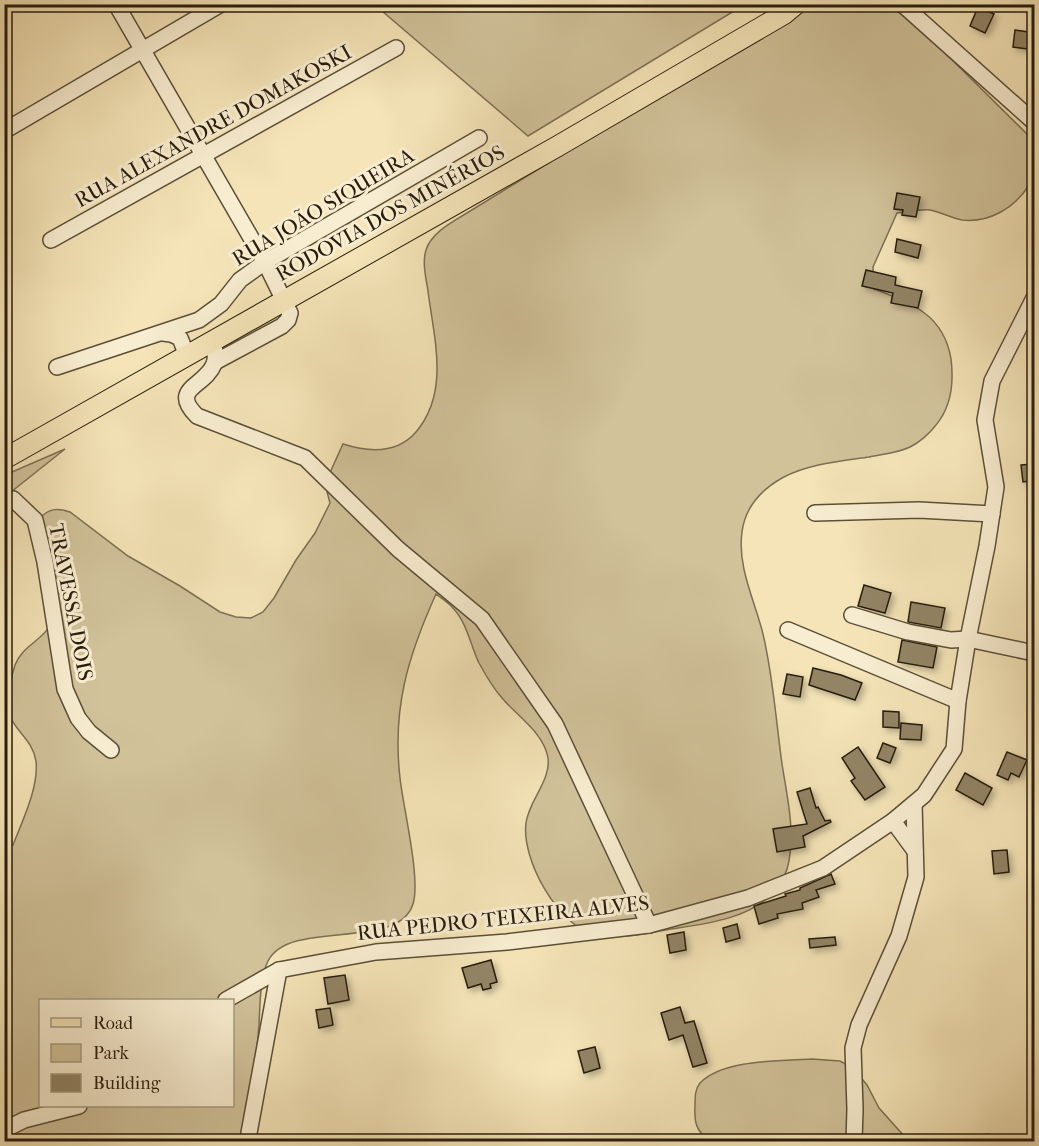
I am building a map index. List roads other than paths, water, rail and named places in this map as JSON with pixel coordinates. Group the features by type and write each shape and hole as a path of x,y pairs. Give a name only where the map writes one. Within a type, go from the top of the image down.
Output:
{"main road":[{"name":"RODOVIA DOS MINÉRIOS","path":"4,459 558,146 784,14 796,4"}],"street":[{"path":"116,4 265,262 290,313 288,320 282,326 215,362 208,374 190,388 186,396 188,406 197,416 305,458 398,549 482,619 555,724 648,925"},
{"path":"4,131 221,4"},
{"path":"902,4 1035,122"},
{"name":"RUA ALEXANDRE DOMAKOSKI","path":"51,240 396,48"},
{"name":"RUA JOÃO SIQUEIRA","path":"57,367 199,320 221,304 240,280 265,262 479,138"},
{"name":"RUA PEDRO TEIXEIRA ALVES","path":"228,999 279,970 376,952 507,942 648,925 748,898 823,868 893,821 914,804 924,795 954,749 958,701 996,487 985,420 992,381 1035,298"},
{"path":"163,333 180,338 187,356"},
{"path":"213,340 215,362"},
{"name":"TRAVESSA DOIS","path":"4,499 13,498 35,520 45,562 65,689 78,718 89,732 111,750"},
{"path":"815,513 919,510 992,514"},
{"path":"852,615 909,632 951,640 968,639 1035,653"},
{"path":"788,630 958,701"},
{"path":"854,1142 853,1048 859,1025 899,936 916,877 914,804"},
{"path":"893,821 915,851"},
{"path":"250,1142 249,1133 279,970"},
{"path":"4,1130 24,1120 75,1107"}]}
